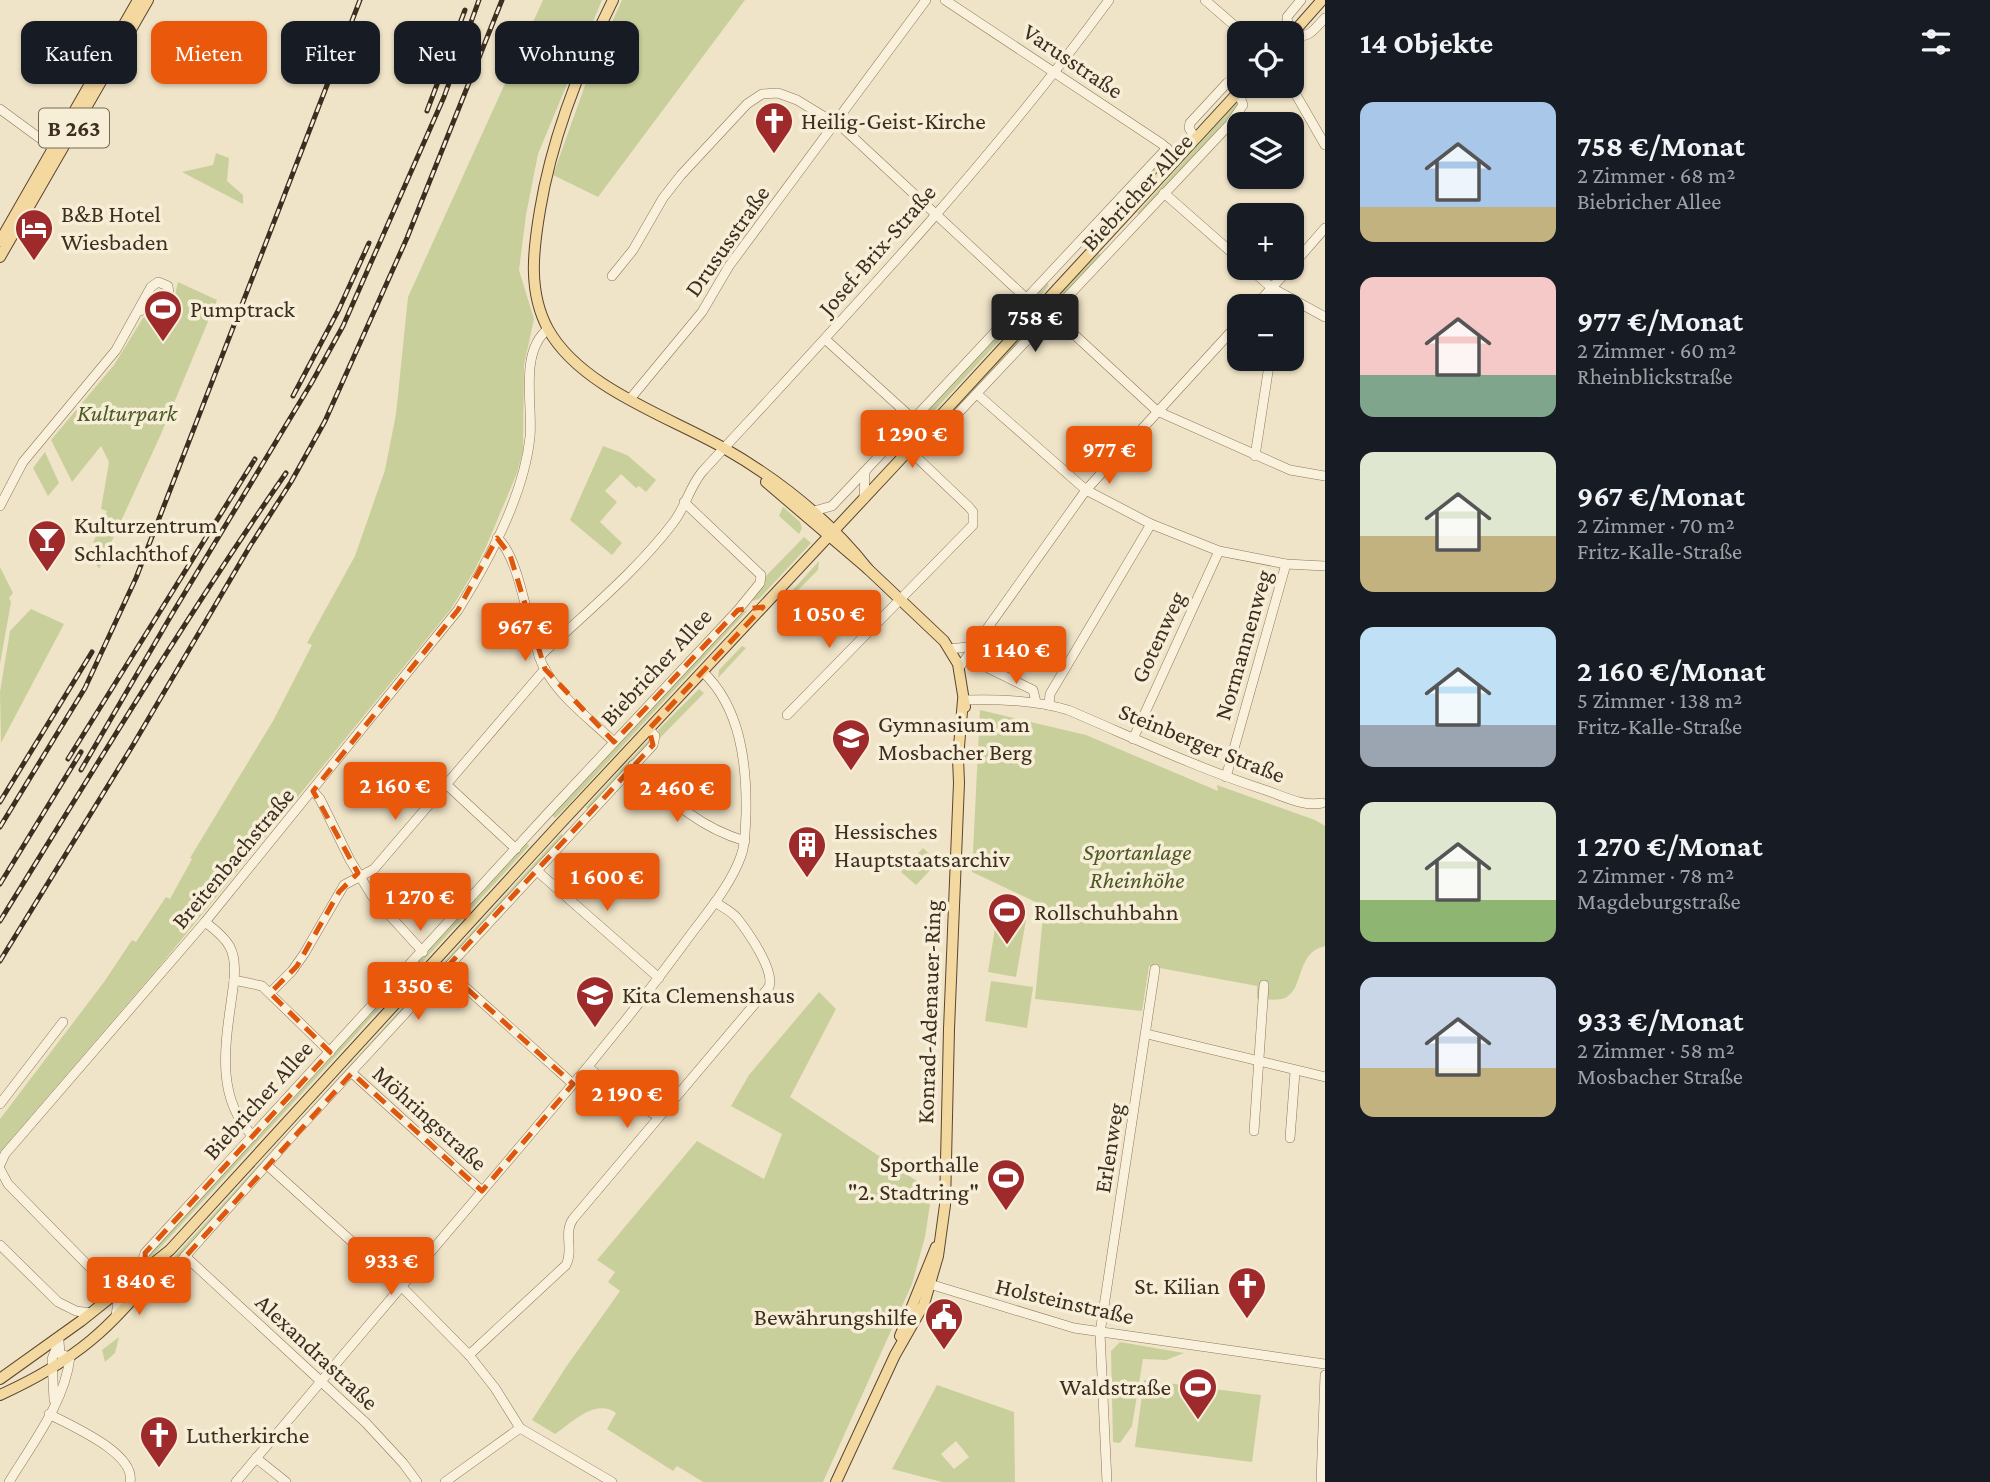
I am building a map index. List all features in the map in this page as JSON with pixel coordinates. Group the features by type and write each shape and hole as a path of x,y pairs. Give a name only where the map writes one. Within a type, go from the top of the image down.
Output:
{"main road":[{"name":"B 263","path":"0,241 138,0"},
{"name":"B 263","path":"0,257 148,0"},
{"path":"613,0 574,91 544,187 534,249 534,284 538,305 548,329 579,365 630,399 735,455 814,511 831,533"},
{"path":"1303,21 1322,0"},
{"name":"Biebricher Allee","path":"0,1395 70,1357 115,1320 139,1293 170,1250 864,499 1230,98"},
{"path":"735,455 831,533"},
{"name":"Konrad-Adenauer-Ring","path":"831,533 950,649 959,668 966,718 963,771 959,783 953,914 945,1205 936,1266 927,1283 916,1321 895,1355 836,1482"},
{"name":"Biebricher Allee","path":"0,1380 64,1335 170,1250"}],"street":[{"name":"Drususstraße","path":"630,399 702,312 729,266 926,0"},
{"name":"Varusstraße","path":"945,0 1167,148 1177,158"},
{"name":"Josef-Brix-Straße","path":"539,657 624,576 664,533 676,519 696,478 887,272 1056,73 1109,0"},
{"path":"1205,0 1229,21"},
{"path":"1288,21 1287,17 1301,0"},
{"path":"1304,37 1325,18"},
{"path":"612,276 633,250 671,187 754,98 762,94 778,93 797,100 836,123 1026,298"},
{"name":"Biebricher Allee","path":"928,427 943,428 977,394 1242,108 1242,98"},
{"path":"1298,98 1325,143"},
{"path":"0,109 53,148"},
{"name":"Biebricher Allee","path":"814,511 832,506 1167,148"},
{"path":"1164,193 1227,248"},
{"path":"1304,252 1325,228"},
{"path":"1263,280 1272,288 1325,317"},
{"path":"1266,294 1279,280"},
{"path":"1272,288 1272,294"},
{"path":"0,506 23,462 108,360 137,312"},
{"path":"1052,314 1157,411 1290,470 1325,475"},
{"name":"Breitenbachstraße","path":"0,1167 5,1154 205,922 458,610 480,575 526,464 531,418 531,357 537,340 548,329"},
{"path":"959,668 1086,490 1227,336"},
{"path":"825,339 913,419"},
{"path":"1255,456 1267,371"},
{"path":"977,394 1086,490 1151,524 1219,551 1286,564 1325,566"},
{"path":"787,715 970,530 974,519 969,507 909,450"},
{"path":"864,499 865,472"},
{"path":"684,502 761,575 760,583 738,610"},
{"path":"1049,705 1050,694 1151,524"},
{"path":"497,538 510,555 539,657 545,669 560,691 614,742"},
{"name":"Gotenweg","path":"1133,739 1219,551"},
{"name":"Normannenweg","path":"1226,777 1286,564"},
{"name":"Biebricher Allee","path":"145,1270 145,1253 614,742 738,610 751,606 763,607"},
{"path":"950,649 975,646"},
{"path":"984,666 1033,690 1036,702"},
{"path":"270,993 292,971 304,954 344,885 374,869 545,669"},
{"path":"236,1482 588,1068 715,902 738,863 745,841 743,754 728,709 715,684 703,672"},
{"name":"Steinberger Straße","path":"963,700 1036,702 1049,705 1226,777 1299,802 1322,802"},
{"name":"Biebricher Allee","path":"139,1293 155,1290 445,969 653,745 655,736 649,729"},
{"path":"633,765 701,823 745,841"},
{"path":"446,784 516,849"},
{"path":"313,791 320,799 350,860 382,908 423,952"},
{"path":"537,871 659,978"},
{"path":"469,1355 566,1265 569,1257 568,1228 571,1221 767,990 771,982 768,968 743,927 730,911 715,902"},
{"path":"205,922 221,935 232,950 235,962 225,1070 237,1114 253,1136"},
{"path":"445,969 573,1084"},
{"name":"Erlenweg","path":"1107,1482 1100,1333 1155,969"},
{"path":"234,980 260,985 330,1052"},
{"path":"1254,1130 1264,985"},
{"path":"0,1104 62,1022"},
{"path":"1147,1034 1295,1072 1325,1077"},
{"path":"588,1068 626,1099 658,1116"},
{"path":"1290,1138 1295,1072"},
{"name":"Möhringstraße","path":"352,1073 482,1191"},
{"path":"267,1165 401,1286 469,1355 495,1388 520,1428 612,1482"},
{"path":"0,1167 8,1184 116,1294 118,1301 115,1320"},
{"path":"0,1245 66,1313 60,1354 70,1357 66,1378 51,1410 9,1482"},
{"name":"Alexandrastraße","path":"185,1256 386,1443 417,1482"},
{"name":"Holsteinstraße","path":"927,1283 1030,1315 1100,1333 1325,1364"},
{"path":"58,1302 76,1311 91,1313"},
{"path":"51,1410 55,1391 53,1354 64,1335"},
{"path":"1321,1482 1325,1375"},
{"path":"51,1410 118,1454 129,1467 130,1482"},
{"path":"445,1482 520,1428"},
{"path":"256,1458 286,1482"}],"highlighted area":[{"path":"497,538 510,555 545,669 614,742 738,610 763,607 649,729 653,745 445,969 573,1084 482,1191 352,1073 157,1288 139,1293 147,1282 145,1253 330,1052 270,993 297,966 339,892 358,873 313,791 458,610"}],"green space":[{"path":"543,0 602,0 593,21 533,21"},
{"path":"622,0 745,0 598,197 553,175 586,84 639,84 639,21 612,21"},
{"path":"505,84 567,84 538,154 519,270 534,319 524,365 523,451 517,473 474,571 451,609 159,967 0,1152 0,1119 104,982 132,940 136,942 166,897 170,899 192,859 190,858 273,721 312,645 307,643 355,556 385,470 396,414 408,297"},
{"path":"1239,100 1240,103 1234,112 1228,112"},
{"path":"1227,113 1227,120 1139,215 1137,213"},
{"path":"216,153 229,158 227,181 243,195 243,204 182,172 213,165"},
{"path":"1166,155 1163,162 1095,236 1091,233"},
{"path":"1098,252 1101,256 948,420 940,424"},
{"name":"Kulturpark","path":"178,282 217,300 161,434 99,569 89,552 107,511 101,509 109,462 101,446 72,482 51,440 114,365 143,318 173,304"},
{"path":"1046,282 1049,285 1036,301 895,453 891,450"},
{"path":"603,446 627,455 656,480 646,492 639,486 636,488 621,474 605,491 617,502 600,522 622,543 612,555 570,520"},
{"path":"45,452 59,483 48,496 33,468"},
{"path":"783,507 800,522 802,528 799,534 779,516"},
{"path":"804,537 811,543 759,599 748,602 765,577"},
{"path":"819,561 818,570 793,595 791,592"},
{"path":"0,567 13,593 9,598 11,602 0,664"},
{"path":"31,609 64,624 1,743 0,692 10,631"},
{"path":"748,610 568,805 555,818 550,814 740,613"},
{"path":"742,646 746,648 718,678 719,670"},
{"path":"699,689 704,693 660,738 658,730"},
{"name":"Sportanlage Rheinhöhe","path":"980,710 1086,735 1218,791 1217,785 1325,826 1325,946 1309,956 1291,993 1282,999 1257,999 1257,986 1149,966 1142,1011 1035,999 1044,906 972,872"},
{"path":"652,736 652,743 588,810 586,807"},
{"path":"561,834 564,837 154,1288 151,1286 175,1256"},
{"path":"525,842 529,846 147,1262 146,1256"},
{"path":"923,848 938,862 916,885 901,872"},
{"name":"Rollschuhbahn","path":"997,916 1026,920 1016,977 988,972"},
{"path":"991,981 1033,987 1027,1028 985,1021"},
{"path":"819,992 836,1009 790,1097 932,1191 925,1237 912,1284 823,1482 703,1482 677,1466 673,1471 607,1429 616,1413 608,1409 600,1408 584,1413 555,1434 532,1420 620,1291 608,1282 615,1272 597,1260 697,1141 764,1179 782,1134 731,1106 749,1075"},
{"path":"119,1337 115,1353 105,1362 102,1350"},
{"path":"1120,1342 1184,1353 1166,1360 1143,1359 1132,1426 1120,1443 1113,1442 1111,1351"},
{"name":"Waldstraße","path":"1144,1380 1261,1395 1252,1462 1135,1447"},
{"path":"937,1385 1014,1412 1015,1482 942,1482 892,1469","holes":["956,1441 969,1457 954,1469 941,1454"]}],"railway":[{"path":"0,827 85,688 136,578 360,0"},
{"path":"81,770 343,326 444,97 479,0"},
{"path":"0,961 133,745 325,421 407,238 502,0"},
{"path":"427,111 465,10"},
{"path":"293,396 339,309 369,243"},
{"path":"68,759 255,459"},
{"path":"0,921 176,639 286,473"},
{"path":"0,802 92,652"},
{"path":"0,884 81,752"}],"place":[{"name":"Heilig-Geist-Kirche","path":"774,155"},
{"name":"B&B Hotel Wiesbaden","path":"34,262"},
{"name":"Pumptrack","path":"163,343"},
{"name":"Kulturzentrum Schlachthof","path":"47,573"},
{"name":"Gymnasium am Mosbacher Berg","path":"851,772"},
{"name":"Hessisches Hauptstaatsarchiv","path":"807,879"},
{"name":"Rollschuhbahn","path":"1007,946"},
{"name":"Kita Clemenshaus","path":"595,1029"},
{"name":"Sporthalle \"2. Stadtring\"","path":"1006,1212"},
{"name":"St. Kilian","path":"1247,1320"},
{"name":"Bewährungshilfe","path":"944,1351"},
{"name":"Waldstraße","path":"1198,1421"},
{"name":"Lutherkirche","path":"159,1469"}]}
